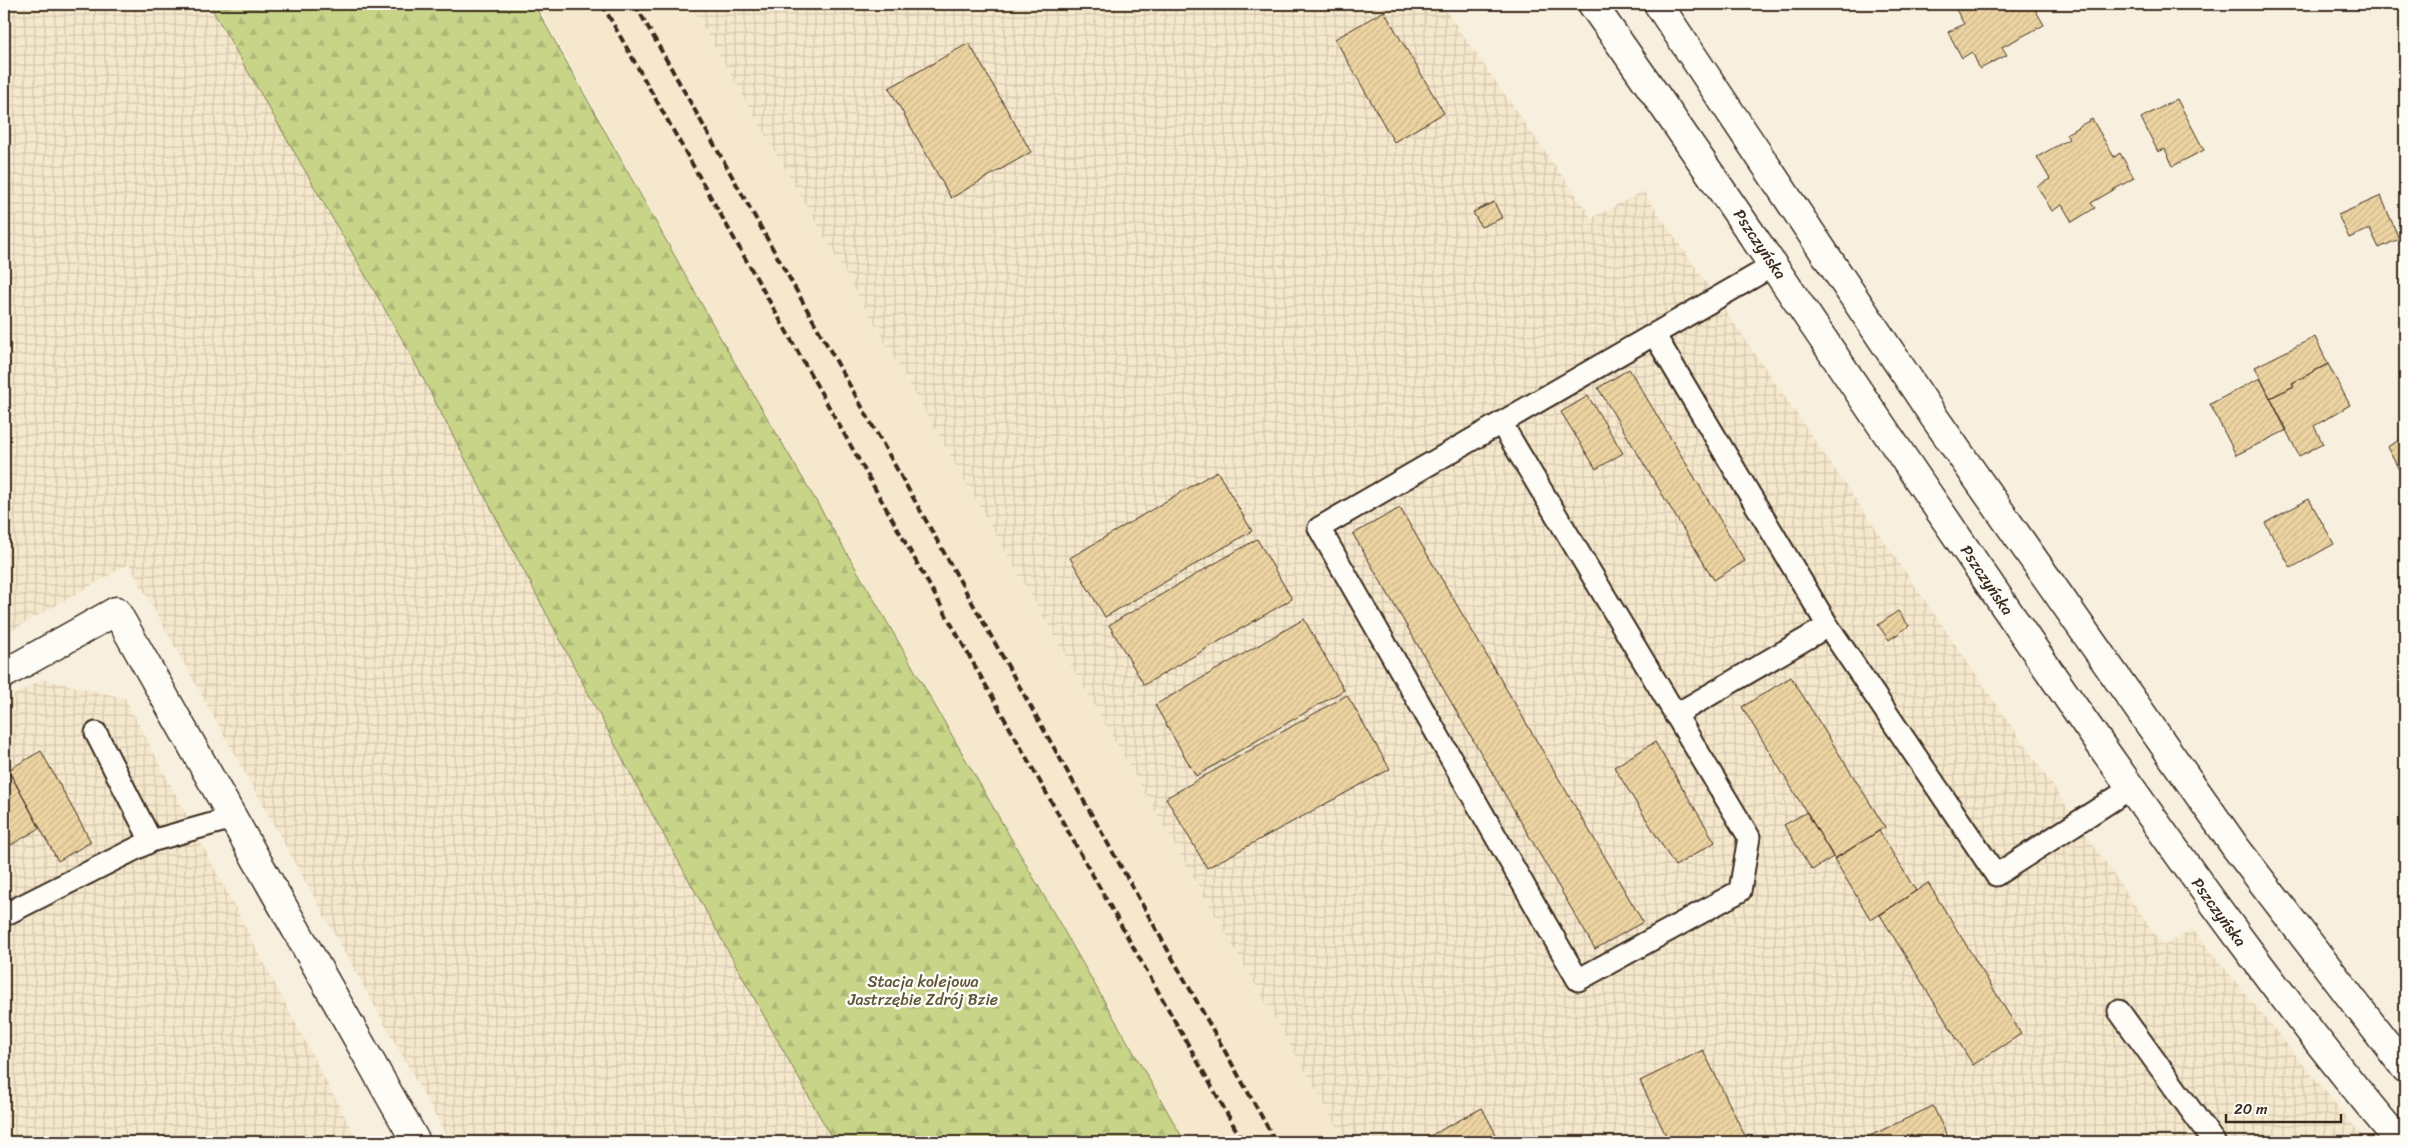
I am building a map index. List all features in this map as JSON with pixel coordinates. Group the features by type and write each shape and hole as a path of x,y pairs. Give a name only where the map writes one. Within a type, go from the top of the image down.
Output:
{"main road":[{"name":"Pszczyńska","path":"1592,4 1774,265 2037,654 2236,936 2352,1085 2400,1142"},
{"path":"1658,4 1934,417 2236,848 2405,1068"},
{"path":"4,674 116,611 416,1142"}],"lane":[{"path":"1500,423 1749,837 1740,890 1578,980 1319,528 1500,423 1774,265"},
{"path":"1654,334 1828,626 1996,875 2131,788"},
{"path":"1675,714 1828,626"},
{"path":"96,733 151,841"},
{"path":"4,915 151,841 233,818"},
{"path":"2119,1011 2214,1142"}],"shaded area":[{"path":"4,4 209,4 406,346 640,792 835,1142 450,1142 129,564 4,635"},
{"path":"537,4 690,4 1346,1142 1185,1142 879,608 725,346"},
{"path":"690,4 1441,4 1592,218 1643,191 2163,946 2193,930 2367,1142 1346,1142"},
{"path":"42,679 125,698 358,1142 4,1142 4,701"}],"green space":[{"name":"Stacja kolejowa Jastrzębie Zdrój Bzie","path":"209,4 534,4 725,346 879,608 1185,1142 834,1142 640,792 406,346"}],"building":[{"path":"1953,4 2032,4 2044,25 2002,47 2007,55 1980,69 1972,52 1962,58 1948,32 1964,24"},
{"path":"1384,11 1444,113 1394,142 1335,39"},
{"path":"969,43 1031,152 951,198 889,88"},
{"path":"2177,99 2204,150 2173,166 2165,149 2158,152 2141,118"},
{"path":"2092,119 2114,157 2120,153 2134,178 2091,203 2095,208 2072,222 2062,205 2052,211 2037,186 2050,179 2037,157 2069,139 2066,134"},
{"path":"2381,196 2399,239 2379,248 2370,229 2349,238 2338,215"},
{"path":"1494,202 1502,218 1481,227 1473,212"},
{"path":"2315,337 2328,364 2292,383 2294,386 2270,398 2255,367"},
{"path":"2328,364 2350,405 2314,426 2323,444 2299,456 2270,398 2294,386 2292,383"},
{"path":"1629,369 1745,561 1714,580 1598,388"},
{"path":"2260,378 2287,430 2236,455 2210,404"},
{"path":"1588,396 1623,453 1596,469 1561,412"},
{"path":"2405,437 2405,481 2387,447"},
{"path":"1217,471 1252,531 1105,617 1070,558"},
{"path":"2309,499 2334,544 2291,568 2265,523"},
{"path":"1400,508 1643,922 1595,949 1353,534"},
{"path":"1257,539 1292,599 1144,685 1109,625"},
{"path":"1898,611 1909,626 1889,640 1878,625"},
{"path":"1304,619 1344,690 1196,776 1155,705"},
{"path":"1791,677 1885,827 1835,859 1742,707"},
{"path":"1347,695 1390,769 1207,868 1166,798"},
{"path":"1655,742 1715,842 1675,866 1614,767"},
{"path":"41,751 91,842 58,861 8,770"},
{"path":"9,771 40,828 4,849 4,773"},
{"path":"1807,812 1833,857 1812,870 1784,825"},
{"path":"1879,831 1916,891 1871,920 1834,859"},
{"path":"1928,883 2021,1034 1973,1065 1880,915"},
{"path":"1703,1050 1748,1142 1669,1142 1640,1081"},
{"path":"1933,1106 1950,1142 1857,1142"},
{"path":"1482,1108 1500,1142 1430,1142 1428,1137"}],"railway":[{"path":"602,4 1243,1142"},
{"path":"635,4 1276,1142"}]}
